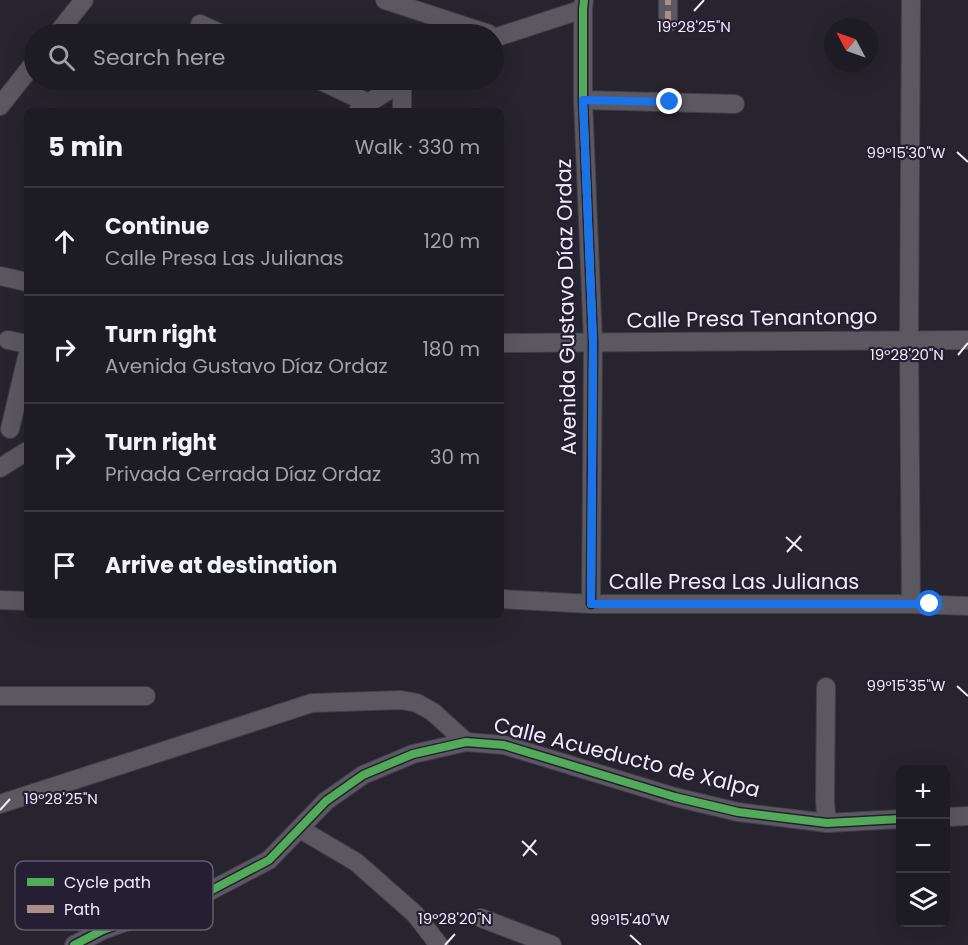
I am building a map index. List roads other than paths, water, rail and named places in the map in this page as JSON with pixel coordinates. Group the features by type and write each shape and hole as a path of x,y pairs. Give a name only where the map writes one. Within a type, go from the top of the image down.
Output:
{"street":[{"path":"65,24 84,0"},
{"path":"385,0 457,24"},
{"path":"668,0 668,23"},
{"path":"911,0 909,339 911,604"},
{"path":"504,32 584,4"},
{"name":"Avenida Gustavo Díaz Ordaz","path":"584,4 583,100 593,342 591,604"},
{"path":"0,106 24,76"},
{"path":"335,90 363,107 389,90"},
{"path":"402,108 403,90"},
{"path":"583,100 735,104"},
{"path":"0,276 24,281"},
{"path":"8,340 24,343"},
{"name":"Calle Presa Tenantongo","path":"504,343 968,340"},
{"path":"10,429 24,370"},
{"path":"0,468 24,453"},
{"name":"Calle Presa Las Julianas","path":"504,599 591,604 968,606"},
{"path":"0,600 24,601"},
{"path":"826,687 825,802 827,823"},
{"path":"0,696 146,696"},
{"path":"0,804 312,703 401,700 417,703 433,712 466,742"},
{"name":"Calle Acueducto de Xalpa","path":"213,889 268,860 326,801 363,775 412,754 466,742 504,745 675,797 738,812 827,823 896,819"},
{"path":"950,817 968,816"},
{"path":"300,829 356,862 415,914 439,945"},
{"path":"481,918 552,945"},
{"name":"Calle Acueducto de Xalpa","path":"74,945 103,930"}]}
